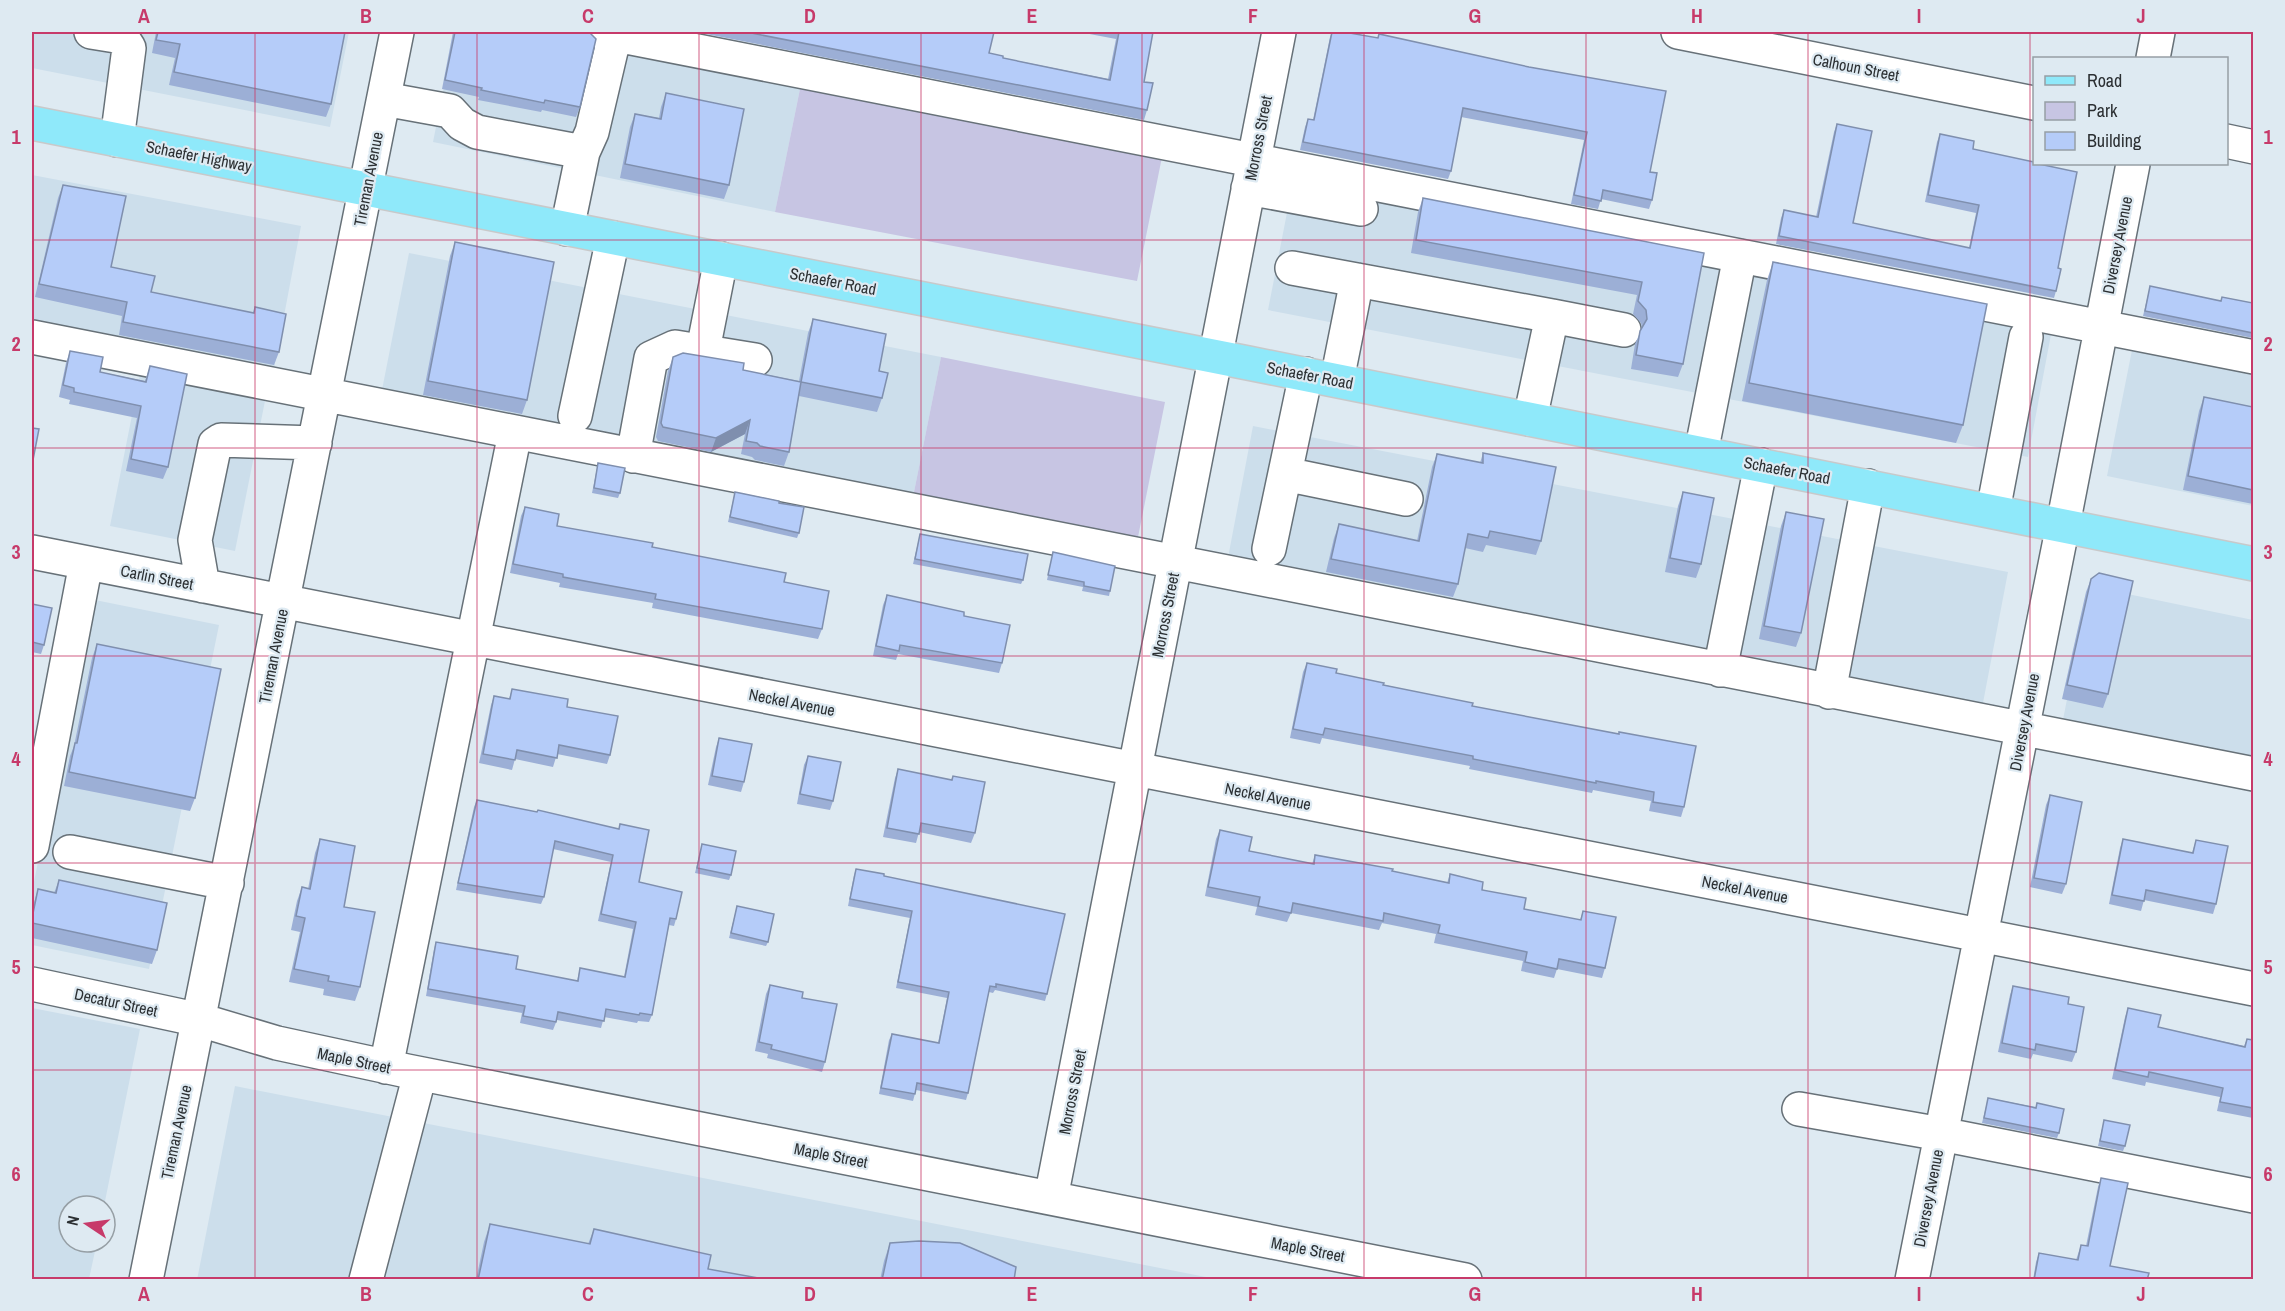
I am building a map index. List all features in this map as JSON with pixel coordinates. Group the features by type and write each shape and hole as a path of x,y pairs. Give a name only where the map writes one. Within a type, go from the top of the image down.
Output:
{"main road":[{"name":"Schaefer Highway","path":"32,123 366,189"},
{"name":"Schaefer Road","path":"366,189 1337,380 2253,564"}],"street":[{"path":"91,32 122,37 129,48 117,140"},
{"name":"Tireman Avenue","path":"146,1280 397,32"},
{"name":"Morross Street","path":"1051,1198 1279,32"},
{"name":"Calhoun Street","path":"1678,32 2033,103"},
{"path":"2153,57 2158,32"},
{"path":"567,229 583,152 592,132 608,33 1251,174 1740,256 2253,357"},
{"path":"384,99 450,111 462,124 477,132 583,152"},
{"path":"2228,141 2253,147"},
{"name":"Diversey Avenue","path":"1912,1280 2133,165"},
{"path":"1251,174 1361,209"},
{"path":"575,416 613,238"},
{"path":"1701,453 1740,256"},
{"path":"703,350 721,259"},
{"path":"1292,268 1624,330"},
{"path":"1337,380 1357,280"},
{"path":"1530,419 1552,316"},
{"path":"32,337 2253,774"},
{"path":"1993,511 2026,337"},
{"path":"633,456 651,358 675,347 755,360"},
{"path":"1269,549 1306,374"},
{"path":"386,1067 514,433"},
{"path":"203,586 195,540 215,444 221,440 315,442"},
{"path":"1720,670 1761,465"},
{"path":"1285,474 1406,499"},
{"path":"1829,692 1868,486"},
{"name":"Carlin Street","path":"32,552 283,602"},
{"path":"32,846 87,563"},
{"name":"Neckel Avenue","path":"283,602 2253,989"},
{"path":"70,852 227,883"},
{"name":"Decatur Street","path":"32,984 200,1020"},
{"name":"Maple Street","path":"200,1020 277,1043 420,1074 1465,1280"},
{"path":"366,1280 420,1074"},
{"path":"1800,1109 1941,1134 2253,1196"}],"shaded area":[{"path":"32,32 349,32 330,127 32,68"},
{"path":"455,32 546,32 801,84 775,212 433,142"},
{"path":"32,175 301,226 273,374 32,328"},
{"path":"1293,182 2052,329 2028,457 1268,310"},
{"path":"409,253 941,357 913,497 381,395"},
{"path":"2133,345 2253,369 2253,506 2107,476"},
{"path":"140,375 265,401 235,551 110,526"},
{"path":"1253,426 2008,572 1982,708 1227,563"},
{"path":"2089,586 2253,620 2253,762 2062,725"},
{"path":"90,599 219,625 149,969 32,945 32,892"},
{"path":"32,1008 140,1029 106,1194 57,1194 57,1254 94,1254 89,1279 32,1279"},
{"path":"235,1086 1216,1279 197,1280"}],"green space":[{"path":"801,84 1162,157 1137,281 775,212"},
{"path":"941,357 1165,402 1137,542 913,497"}],"building":[{"path":"158,32 345,32 331,104 174,72 180,44 156,40"},
{"path":"455,32 589,32 596,39 580,107 545,100 544,103 445,80"},
{"path":"746,32 994,32 989,53 1003,56 1003,58 1110,80 1119,32 1153,32 1144,82 1153,83 1147,110"},
{"path":"1332,32 1378,38 1379,34 1529,67 1666,91 1650,172 1657,173 1652,200 1603,190 1601,201 1574,195 1587,132 1463,108 1451,171 1303,142 1308,119 1314,120"},
{"path":"666,93 744,109 729,185 625,164 635,114 661,119"},
{"path":"1837,124 1872,131 1853,223 1970,248 1979,205 1928,195 1940,134 1974,141 1973,149 2033,162 2033,165 2077,172 2058,268 2061,269 2056,291 1779,236 1784,210 1818,217"},
{"path":"63,185 126,196 111,267 155,276 151,292 254,313 255,307 286,314 279,352 123,322 127,302 39,284"},
{"path":"1423,198 1704,253 1683,364 1636,355 1640,331 1647,319 1646,310 1638,301 1642,282 1416,240"},
{"path":"455,242 554,262 527,400 428,381"},
{"path":"1773,262 1987,304 1963,425 1749,383"},
{"path":"2150,286 2221,301 2222,297 2253,303 2253,333 2145,311"},
{"path":"813,319 886,334 879,371 888,373 882,398 801,382"},
{"path":"70,351 103,357 100,372 146,382 150,366 187,374 168,467 131,459 141,406 74,392 74,388 63,385"},
{"path":"683,353 744,363 743,370 801,382 789,452 746,441 750,420 716,438 663,427 661,423 673,357"},
{"path":"2204,397 2253,407 2253,490 2188,476"},
{"path":"32,428 39,429 32,465"},
{"path":"1483,453 1556,467 1541,541 1490,531 1488,538 1468,534 1458,584 1331,559 1339,524 1419,541 1437,454 1483,463"},
{"path":"598,463 625,468 620,493 594,488"},
{"path":"735,492 804,507 799,533 730,517"},
{"path":"1683,492 1714,498 1701,564 1670,558"},
{"path":"525,507 559,514 557,526 653,543 652,547 786,573 784,582 829,591 822,629 655,599 656,594 563,577 563,574 513,564"},
{"path":"1786,512 1824,519 1801,633 1764,626"},
{"path":"920,534 1028,554 1023,580 915,559"},
{"path":"1053,552 1115,566 1110,591 1084,586 1084,582 1048,575"},
{"path":"2099,573 2133,581 2108,694 2067,685 2091,579"},
{"path":"887,595 964,612 964,616 1010,625 1002,663 900,645 899,651 876,646"},
{"path":"32,604 52,608 44,645 32,642"},
{"path":"97,644 221,669 195,798 69,772"},
{"path":"1307,663 1337,669 1336,673 1384,683 1383,685 1473,703 1472,706 1696,746 1684,807 1653,802 1654,792 1596,781 1596,783 1473,759 1473,756 1325,728 1323,735 1293,729"},
{"path":"512,689 568,699 567,707 618,716 610,755 559,745 557,758 517,750 515,760 483,754 494,696 510,699"},
{"path":"719,738 752,744 744,782 712,776"},
{"path":"808,756 841,762 833,801 800,794"},
{"path":"898,769 952,780 953,776 985,782 975,833 921,823 919,834 887,828"},
{"path":"2050,795 2082,802 2066,884 2034,878"},
{"path":"477,800 537,812 538,810 619,829 620,824 649,830 639,882 682,892 676,919 670,918 652,1015 606,1009 604,1021 558,1012 556,1022 523,1016 525,1006 428,989 436,942 518,956 516,969 578,981 580,968 625,977 636,922 601,914 613,855 555,841 544,897 458,883"},
{"path":"1220,830 1252,837 1249,851 1314,864 1315,855 1393,869 1392,871 1449,883 1450,874 1483,882 1482,890 1526,898 1524,909 1581,920 1583,911 1616,917 1605,968 1559,959 1557,969 1525,962 1527,952 1438,933 1440,925 1384,913 1383,921 1293,903 1291,913 1258,906 1260,897 1208,887"},
{"path":"320,839 355,846 344,907 375,912 360,987 328,981 329,976 294,969 305,918 296,916 302,887 310,889"},
{"path":"2123,839 2193,853 2196,840 2228,846 2216,904 2146,890 2144,901 2112,895"},
{"path":"702,844 736,851 731,875 697,868"},
{"path":"856,869 1065,914 1047,994 996,984 996,987 990,986 968,1093 917,1083 915,1094 881,1088 892,1034 939,1043 949,992 898,982 912,911 850,899"},
{"path":"59,880 167,903 157,950 32,923 38,889 56,893"},
{"path":"737,906 774,914 768,942 731,933"},
{"path":"770,985 803,992 802,998 837,1004 825,1062 771,1049 772,1045 759,1042"},
{"path":"2013,986 2069,997 2068,1004 2084,1007 2076,1052 2036,1044 2035,1050 2002,1043"},
{"path":"2128,1008 2161,1015 2158,1027 2245,1047 2247,1039 2253,1040 2253,1108 2220,1102 2223,1088 2149,1072 2148,1077 2115,1070"},
{"path":"1988,1098 2036,1108 2037,1103 2064,1109 2059,1133 1984,1118"},
{"path":"2104,1120 2130,1125 2125,1146 2100,1141"},
{"path":"2101,1178 2128,1183 2110,1266 2149,1273 2147,1280 2034,1280 2039,1253 2078,1260 2081,1245 2088,1246"},
{"path":"490,1224 590,1244 594,1229 711,1255 708,1269 769,1280 478,1280"},
{"path":"919,1241 960,1243 1016,1267 1014,1280 882,1280 890,1243"}]}
